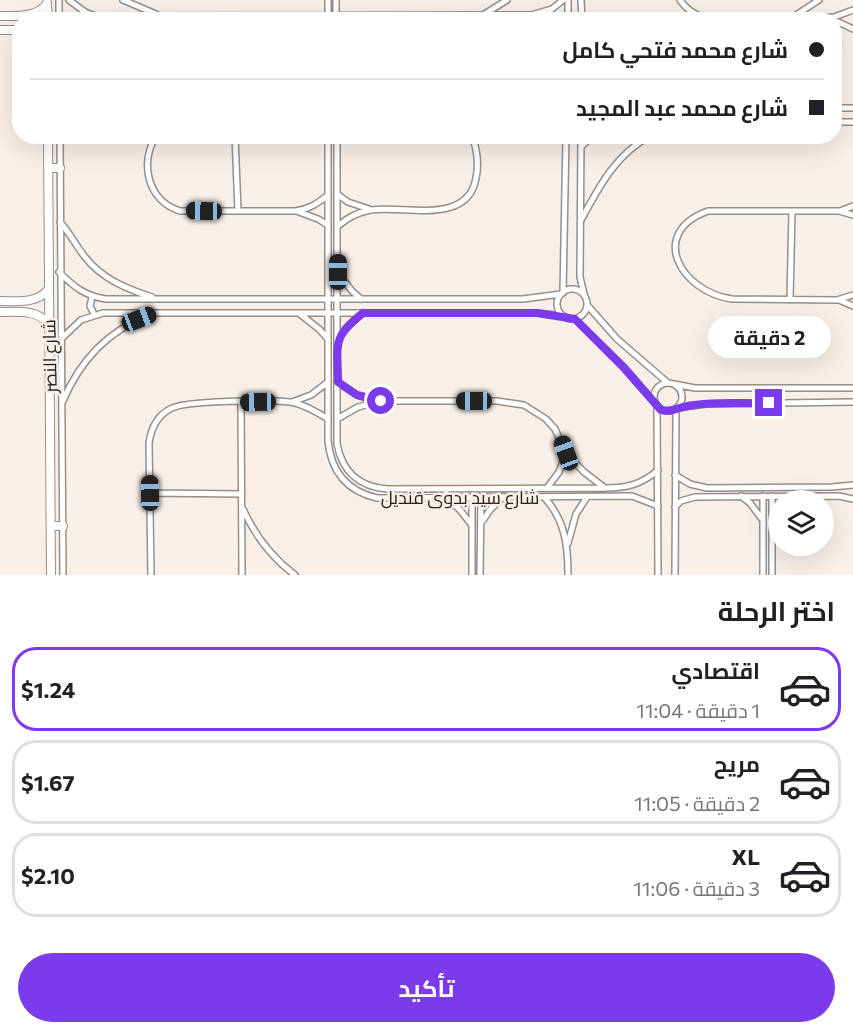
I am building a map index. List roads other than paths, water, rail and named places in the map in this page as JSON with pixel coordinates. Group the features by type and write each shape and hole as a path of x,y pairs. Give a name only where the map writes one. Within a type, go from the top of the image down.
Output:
{"street":[{"path":"69,0 85,12"},
{"path":"123,0 151,12"},
{"path":"488,12 507,0"},
{"path":"542,12 552,9 563,0"},
{"path":"680,0 691,12"},
{"path":"800,12 819,0"},
{"path":"850,108 853,103"},
{"name":"شارع النصر","path":"48,144 51,575"},
{"path":"60,144 59,272 63,402 63,575"},
{"path":"153,144 150,153 149,178 155,195 162,202 180,211 295,211 307,209 328,195"},
{"path":"235,144 238,211"},
{"name":"شارع سيد بدوى قنديل","path":"328,144 328,441 332,463 342,479 358,492 376,498 632,496 658,506"},
{"name":"شارع سيد بدوى قنديل","path":"337,144 339,454 343,464 357,480 376,488 605,488 631,486 650,477 658,470"},
{"path":"337,194 360,207 373,210 447,209 465,200 476,183 475,144"},
{"path":"564,316 557,306 562,293 566,144"},
{"path":"584,144 581,147 580,277 588,306 617,339 682,395 677,409 675,575"},
{"path":"580,221 611,168 639,144"},
{"path":"48,168 60,168"},
{"path":"853,206 839,211 708,211 687,222 679,231 676,244 677,257 682,269 689,279 708,294 732,300 837,300 853,295"},
{"path":"338,226 354,215 373,210"},
{"path":"295,211 307,214 328,225"},
{"path":"790,300 792,211"},
{"path":"839,211 853,216"},
{"path":"60,222 86,259 97,270 124,287 157,299"},
{"path":"59,272 80,291 92,297 523,299 576,290 584,294"},
{"path":"338,272 361,299"},
{"path":"0,301 35,300 48,290"},
{"path":"92,297 90,306 94,314"},
{"path":"837,300 853,306"},
{"path":"575,319 584,315 588,306"},
{"path":"0,312 36,314 45,319 49,325"},
{"path":"63,402 77,372 98,347 124,327 155,313"},
{"path":"298,313 328,339"},
{"path":"338,339 363,313"},
{"path":"60,340 81,320 94,314 537,313 575,319 624,368 656,405 666,411 706,404 853,402"},
{"path":"151,575 149,443 155,423 162,414 181,404 291,402 311,394 328,382"},
{"path":"338,382 357,395 381,401 497,401 524,405 536,411 551,424 562,441 566,453 584,472 605,488"},
{"path":"658,575 658,470 654,394 656,389 664,384 695,388 853,388"},
{"path":"337,419 357,407 381,401"},
{"path":"291,402 328,419"},
{"path":"241,403 242,575"},
{"path":"547,488 559,472 566,453"},
{"path":"675,475 690,484 706,488 831,488 853,485"},
{"path":"631,486 632,496"},
{"path":"446,489 446,498 472,525"},
{"path":"150,493 242,494"},
{"path":"567,545 576,514 587,496"},
{"path":"741,496 758,512 763,522"},
{"path":"763,496 763,575"},
{"path":"675,507 688,497 768,496"},
{"path":"834,496 853,499"},
{"path":"472,497 472,575"},
{"path":"480,575 481,497"},
{"path":"480,525 503,497"},
{"path":"544,497 557,514 567,545 568,575"},
{"path":"242,506 249,522 269,552 295,575"},
{"path":"51,526 63,526"},
{"path":"772,556 772,575"}]}
